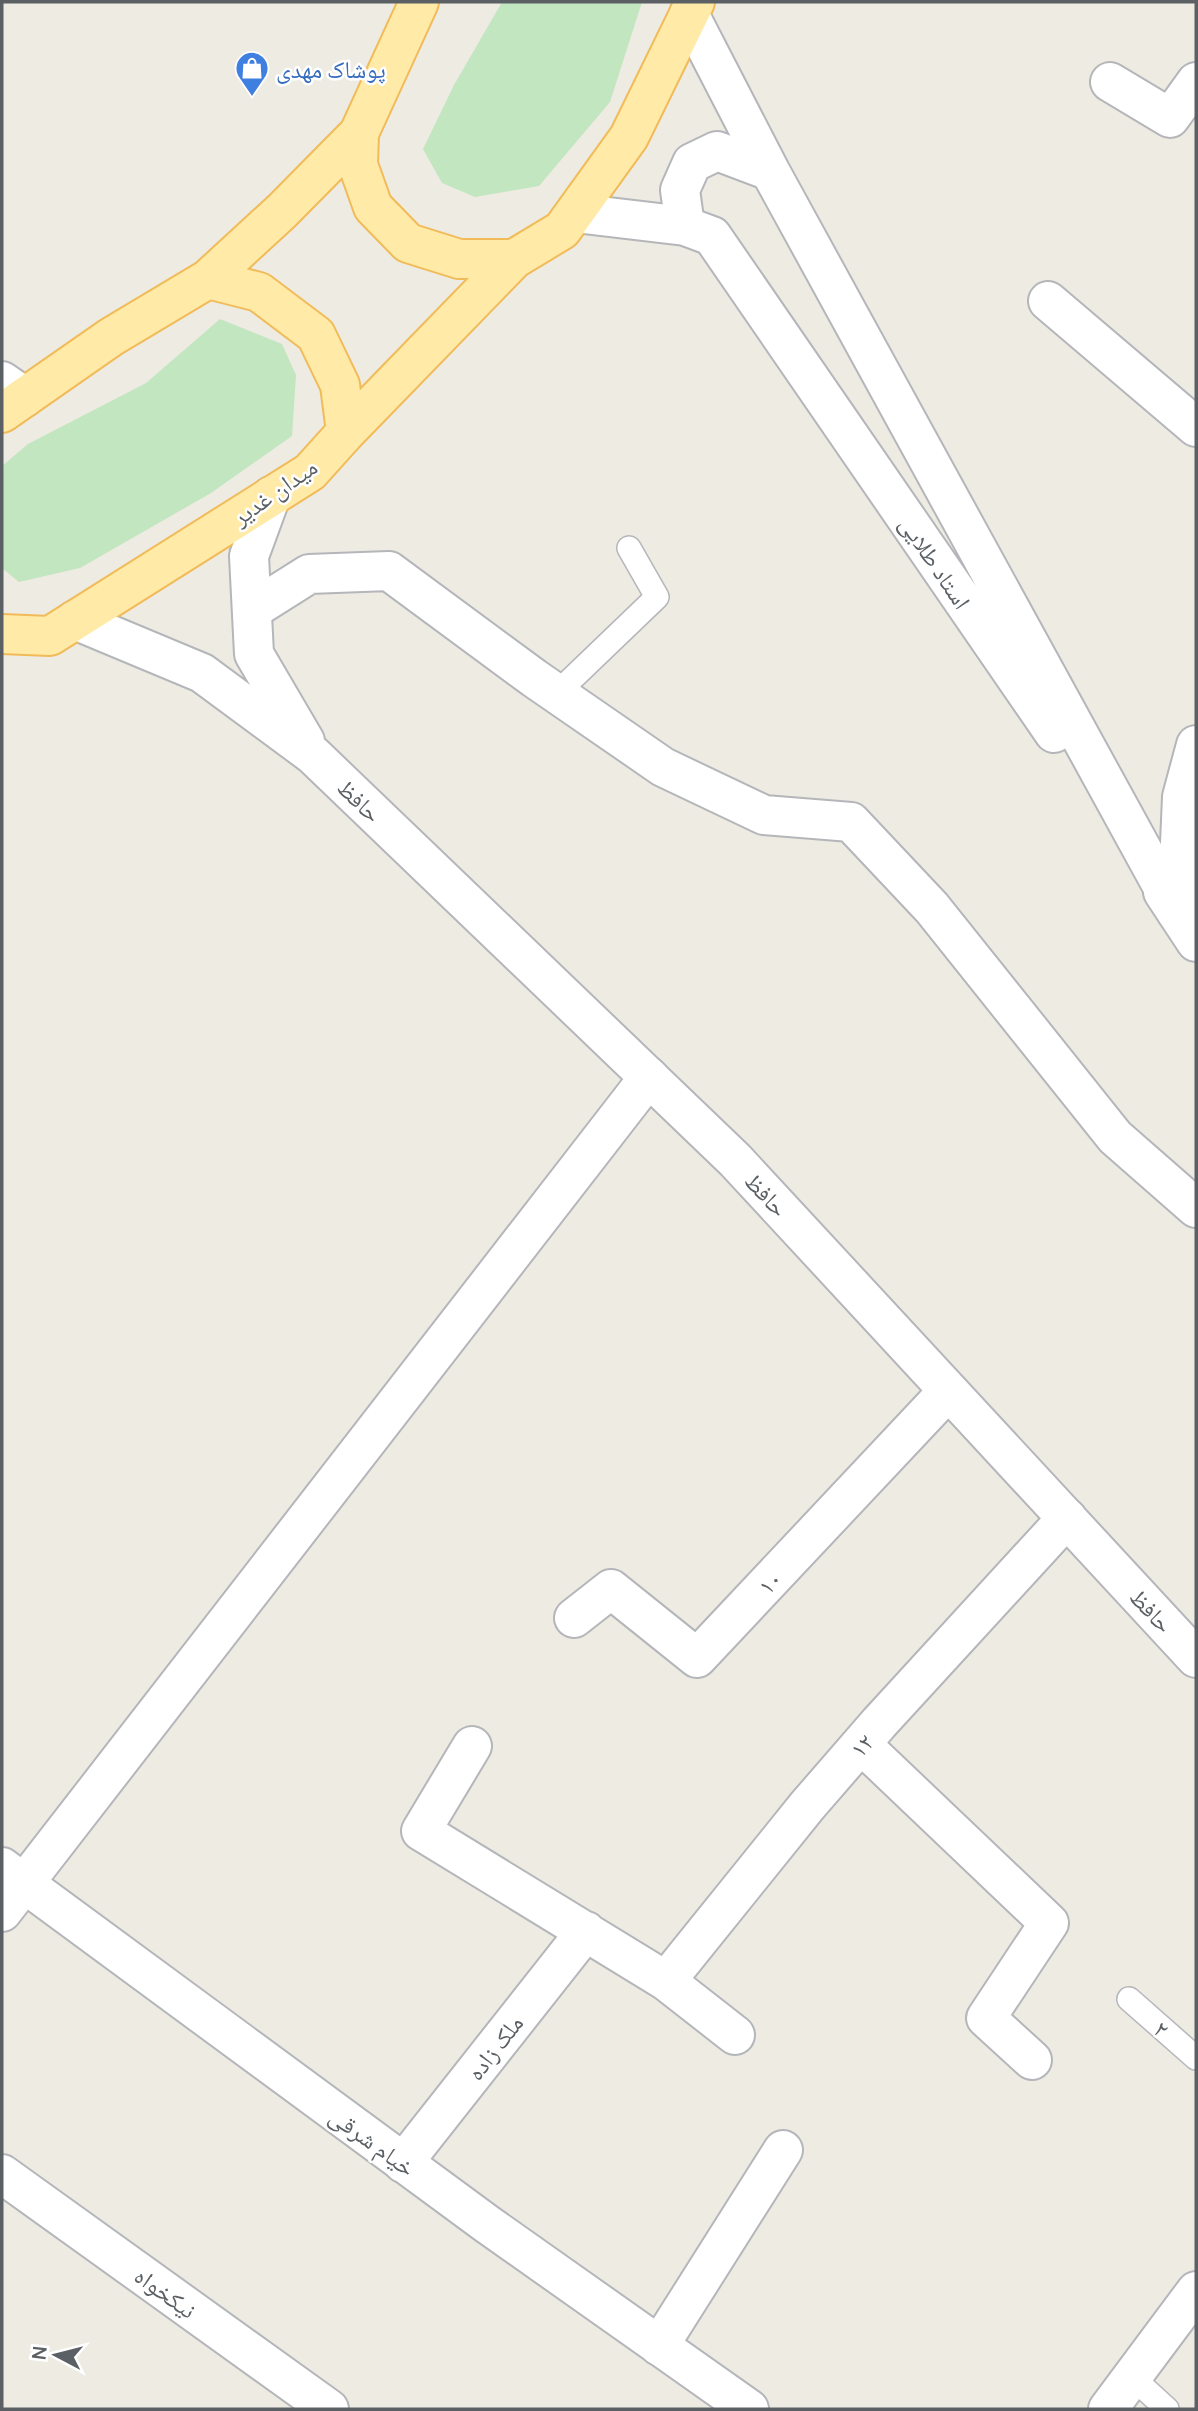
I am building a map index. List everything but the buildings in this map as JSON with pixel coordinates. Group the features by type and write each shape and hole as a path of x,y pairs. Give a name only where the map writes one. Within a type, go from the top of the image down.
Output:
{"main road":[{"path":"9,397 208,279 282,211 359,133 419,2"},
{"name":"میدان غدیر","path":"2,634 50,636 310,472 514,259 562,230 628,137 692,8"},
{"path":"359,133 358,165 373,207 408,243 459,259 514,259"},
{"path":"208,279 259,292 316,335 340,385 346,432"}],"street":[{"name":"استاد طلایی","path":"692,8 770,171 1187,927"},
{"path":"1110,82 1170,118 1196,82"},
{"path":"685,226 680,190 692,163 717,151 770,171"},
{"name":"استاد طلایی","path":"575,213 685,226 712,236 1187,927"},
{"path":"1048,301 1196,427"},
{"path":"271,496 249,556 254,654 313,755"},
{"path":"252,610 309,573 389,571 663,767 764,814 851,822 932,908 1115,1137 1196,1208"},
{"path":"75,620 202,673 313,755"},
{"path":"1187,927 1182,797 1196,746"},
{"name":"حافظ","path":"313,755 735,1160 1196,1658"},
{"path":"9,1887 649,1077"},
{"name":"۱۰","path":"574,1618 611,1589 697,1658 948,1391"},
{"name":"۱۲","path":"666,1981 807,1806 1067,1518"},
{"path":"861,1745 1049,1923 986,2018 1032,2060"},
{"path":"472,1746 421,1831 666,1981 735,2035"},
{"name":"خیام شرقی","path":"9,1887 749,2409"},
{"name":"ملک زاده","path":"403,2163 586,1931"},
{"path":"659,2346 783,2150"},
{"name":"نیکخواه","path":"2,2174 330,2409"},
{"path":"1108,2409 1196,2291"}],"lane":[{"path":"557,693 656,597 629,548"},
{"name":"۲","path":"1129,1998 1196,2058"},
{"path":"1132,2377 1167,2409"}],"green space":[{"path":"502,2 642,2 610,102 539,186 475,197 442,183 423,149 454,85"},
{"path":"220,319 282,344 296,375 292,436 211,493 80,568 19,582 2,568 2,466 28,444 146,383"}],"place":[{"name":"پوشاک مهدی","path":"252,98"}]}
